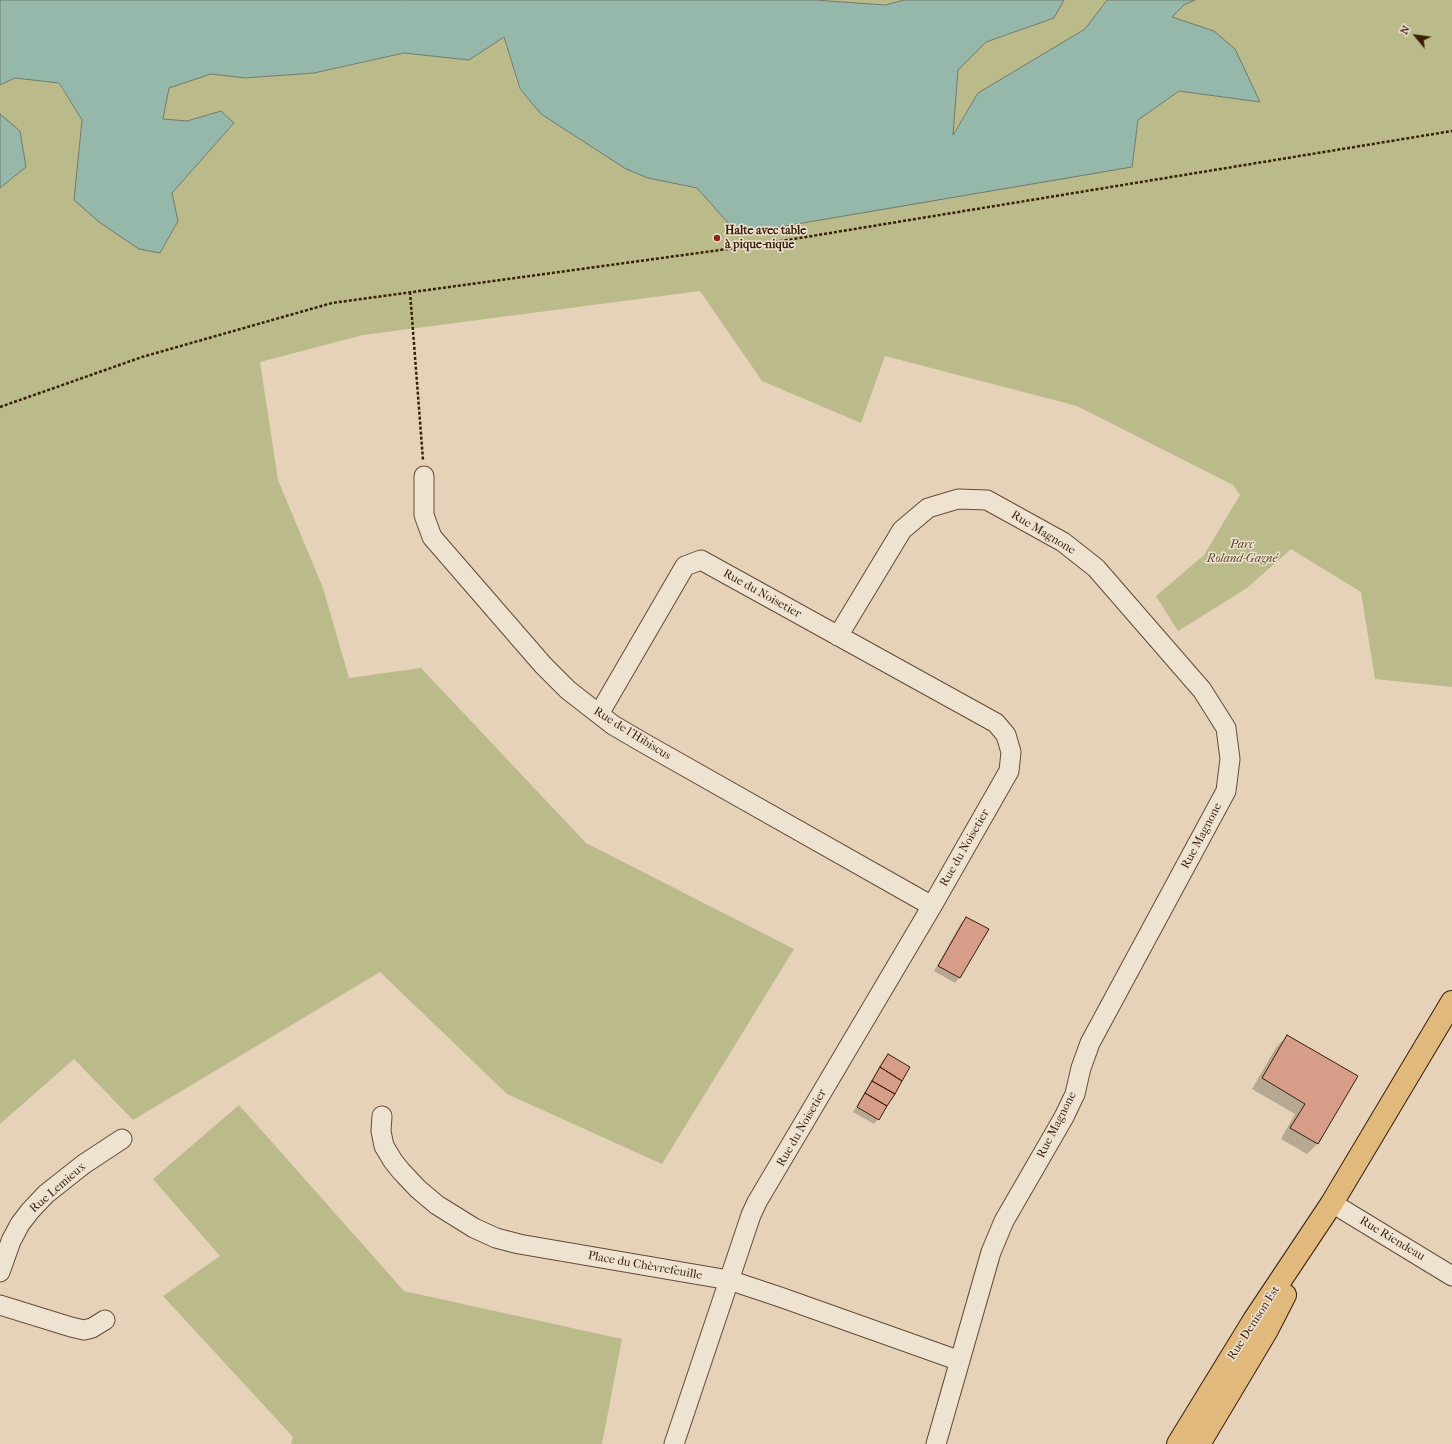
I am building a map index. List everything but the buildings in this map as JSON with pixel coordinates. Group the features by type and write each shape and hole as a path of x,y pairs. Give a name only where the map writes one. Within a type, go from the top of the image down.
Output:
{"main road":[{"name":"Rue Denison Est","path":"1178,1444 1254,1320 1332,1203 1452,1002"},
{"name":"Rue Denison Est","path":"1199,1444 1268,1330 1332,1203"}],"street":[{"name":"Rue de l'Hibiscus","path":"424,476 424,515 432,537 543,664 568,690 613,725 932,906"},
{"name":"Rue Magnone","path":"838,636 902,530 928,508 958,499 987,500 1063,542 1096,568 1202,690 1226,728 1230,759 1226,791 1090,1043 1081,1068 1075,1094 1064,1117 1004,1222 991,1252 936,1444"},
{"name":"Rue du Noisetier","path":"598,714 685,566 701,560 996,723 1006,735 1011,752 1009,770 932,906 757,1202 751,1215 674,1444"},
{"name":"Place du Chèvrefeuille","path":"382,1116 380,1131 384,1146 401,1171 418,1189 438,1205 474,1228 496,1238 519,1244 729,1280 960,1361"},
{"name":"Rue Lemieux","path":"0,1272 11,1241 20,1224 30,1211 46,1194 84,1164 122,1139"},
{"name":"Rue Riendeau","path":"1332,1203 1452,1276"},
{"path":"0,1305 84,1330 92,1328 105,1320"}],"path":[{"path":"0,407 142,357 332,303 757,245 1452,131"},
{"path":"410,292 424,476"}],"green space":[{"path":"815,0 904,0 885,5"},
{"path":"1064,0 1107,0 1085,29 978,93 952,136 958,70 986,42 1054,18"},
{"name":"Parc Roland-Gagné","path":"1195,0 1452,0 1452,687 1375,679 1361,592 1291,549 1247,588 1178,631 1156,596 1204,555 1240,495 1233,485 1077,406 885,356 861,423 762,381 700,291 363,335 260,362 278,480 323,588 349,678 421,668 586,843 794,949 662,1164 507,1094 380,972 133,1120 74,1059 0,1124 0,188 26,167 20,131 0,114 0,85 15,78 58,83 82,120 78,153 177,222 172,193 234,123 221,111 187,121 162,119 169,87 211,74 245,78 314,73 404,53 469,60 504,37 519,89 648,178 697,188 739,234 1138,120 1179,91 1260,102 1214,31 1171,17 1184,5"},
{"path":"239,1105 404,1291 622,1339 602,1444 291,1444 293,1437 163,1296 220,1256 153,1179"}],"shaded area":[{"path":"0,0 815,0 885,5 904,0 1064,0 1054,18 986,42 958,70 953,135 978,93 1085,29 1107,0 1195,0 1184,5 1172,17 1214,31 1235,49 1260,102 1179,91 1138,120 1132,167 738,234 697,188 648,178 626,169 541,114 520,89 504,37 469,60 404,53 314,73 245,78 211,74 169,88 163,119 187,121 221,111 234,123 172,193 178,221 160,253 139,249 99,222 74,200 82,120 59,83 15,78 0,85"},
{"path":"0,114 20,131 26,167 0,188"}],"place":[{"name":"Halte avec table à pique-nique","path":"717,238"}]}
